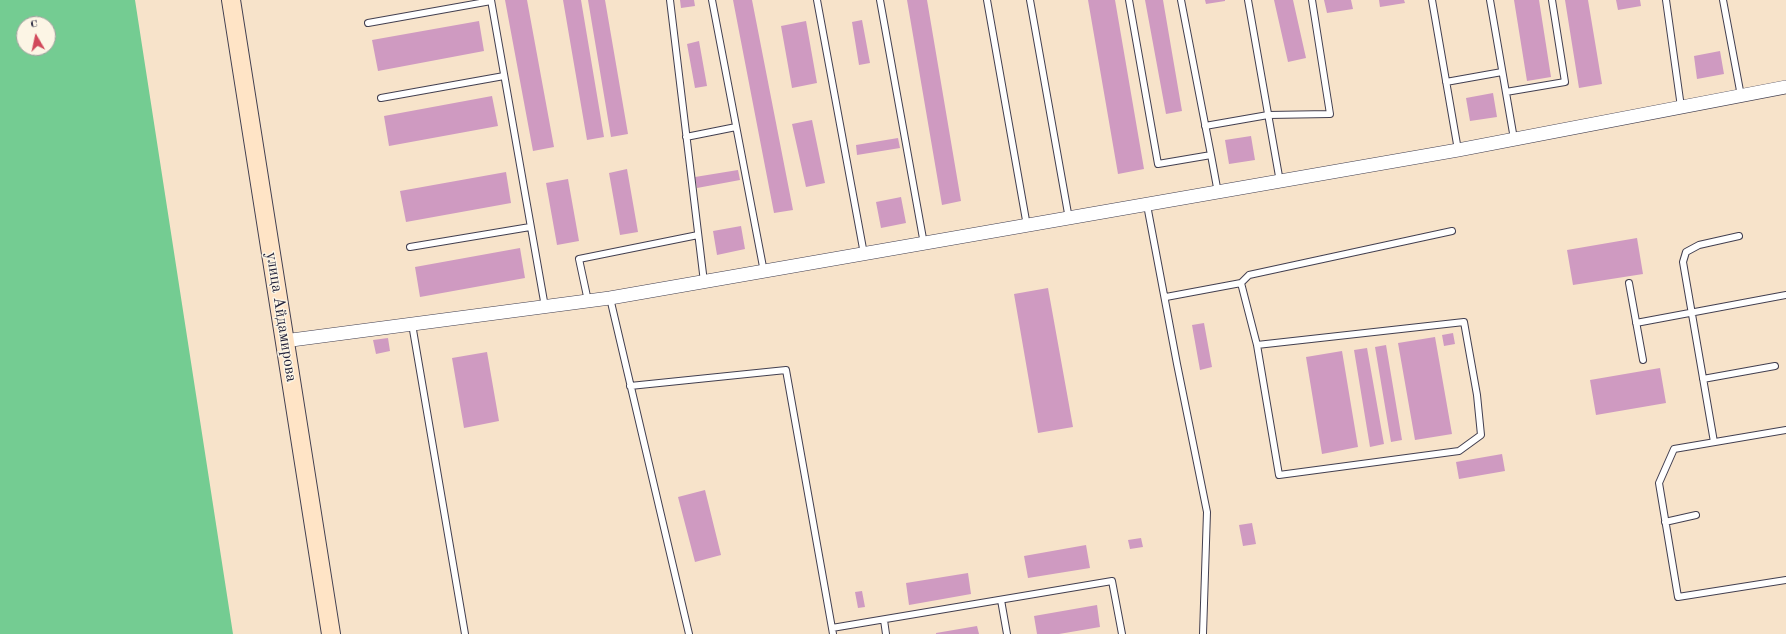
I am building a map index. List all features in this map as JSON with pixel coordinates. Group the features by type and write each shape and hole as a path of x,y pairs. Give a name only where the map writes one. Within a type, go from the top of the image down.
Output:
{"main road":[{"name":"улица Айдамирова","path":"231,0 284,341 332,634"}],"street":[{"path":"284,341 610,298 764,272 1458,150 1786,87"}],"lane":[{"path":"670,0 704,282"},
{"path":"712,0 764,272"},
{"path":"817,0 864,254"},
{"path":"880,0 924,244"},
{"path":"987,0 1027,226"},
{"path":"1030,0 1069,219"},
{"path":"1129,0 1158,164 1211,155"},
{"path":"1182,0 1218,193"},
{"path":"1248,0 1280,182"},
{"path":"1205,126 1268,115 1330,114 1312,0"},
{"path":"1432,0 1458,150"},
{"path":"1490,0 1514,139"},
{"path":"1506,92 1565,82 1552,0"},
{"path":"1666,0 1681,107"},
{"path":"1723,0 1741,96"},
{"path":"368,23 491,1 545,307"},
{"path":"1446,82 1502,72"},
{"path":"381,98 504,76"},
{"path":"686,137 736,127"},
{"path":"1147,205 1207,512 1203,634"},
{"path":"410,247 530,227"},
{"path":"1166,297 1241,283 1249,275 1452,231"},
{"path":"588,301 579,259 698,235"},
{"path":"1714,442 1683,262 1686,252 1699,245 1739,236"},
{"path":"1241,283 1257,345 1279,475 1459,451 1481,435 1477,395 1464,322 1257,345"},
{"path":"1629,283 1643,360"},
{"path":"1636,323 1786,295"},
{"path":"610,298 689,634"},
{"path":"412,324 465,634"},
{"path":"1703,379 1775,366"},
{"path":"630,386 786,370 832,631 884,620 1112,581 1122,634"},
{"path":"1786,430 1674,449 1659,483 1678,597 1786,580"},
{"path":"1665,522 1696,515"},
{"path":"1001,600 1006,634"},
{"path":"884,620 886,634"}],"green space":[{"path":"0,0 135,0 233,634 0,634"}],"building":[{"path":"505,0 527,0 554,147 533,151"},
{"path":"563,0 581,0 604,137 587,140"},
{"path":"588,0 605,0 628,134 611,137"},
{"path":"680,0 694,0 695,6 681,8"},
{"path":"733,0 752,0 793,210 774,213"},
{"path":"907,0 927,0 961,201 942,205"},
{"path":"1088,0 1115,0 1144,169 1118,174"},
{"path":"1145,0 1163,0 1182,111 1166,114"},
{"path":"1205,0 1225,0 1225,1 1206,4"},
{"path":"1274,0 1293,0 1306,58 1288,62"},
{"path":"1324,0 1351,0 1353,9 1327,13"},
{"path":"1379,0 1404,0 1405,3 1380,7"},
{"path":"1514,0 1539,0 1551,77 1527,81"},
{"path":"1565,0 1588,0 1602,84 1579,88"},
{"path":"1616,0 1640,0 1641,6 1618,10"},
{"path":"862,20 870,63 859,65 852,22"},
{"path":"479,21 484,51 378,71 372,40"},
{"path":"806,21 817,83 792,88 781,26"},
{"path":"699,41 707,86 695,88 687,44"},
{"path":"1720,51 1724,74 1697,79 1694,56"},
{"path":"1493,93 1497,117 1470,121 1466,98"},
{"path":"492,96 498,126 389,146 384,116"},
{"path":"812,120 825,183 806,187 792,124"},
{"path":"1251,136 1255,160 1229,164 1225,140"},
{"path":"898,138 900,148 857,155 856,145"},
{"path":"627,169 638,232 620,235 609,173"},
{"path":"738,170 740,180 697,188 695,177"},
{"path":"506,172 511,203 406,222 400,191"},
{"path":"568,179 579,241 557,245 546,183"},
{"path":"901,197 906,223 881,228 876,202"},
{"path":"741,226 745,249 717,255 713,231"},
{"path":"1637,238 1643,274 1573,285 1567,250"},
{"path":"520,248 525,278 420,297 415,267"},
{"path":"1048,288 1073,427 1038,433 1014,294"},
{"path":"1204,323 1212,367 1200,370 1192,325"},
{"path":"1453,333 1455,344 1444,346 1442,335"},
{"path":"1435,337 1452,434 1415,440 1398,343"},
{"path":"388,338 390,351 376,354 373,340"},
{"path":"1386,345 1402,440 1391,442 1375,347"},
{"path":"1367,348 1384,444 1370,447 1354,350"},
{"path":"1342,351 1358,447 1322,454 1306,357"},
{"path":"487,352 499,421 464,428 452,358"},
{"path":"1660,368 1666,403 1596,415 1590,380"},
{"path":"1502,454 1505,471 1459,479 1456,462"},
{"path":"705,490 721,555 695,562 678,497"},
{"path":"1252,523 1256,544 1243,546 1239,525"},
{"path":"1141,538 1143,547 1130,549 1128,540"},
{"path":"1086,545 1090,568 1028,578 1024,556"},
{"path":"968,573 971,594 909,605 906,583"},
{"path":"862,591 865,607 858,608 855,592"},
{"path":"1097,605 1100,627 1059,634 1037,634 1034,616"},
{"path":"977,626 979,634 936,634 936,633"}]}
